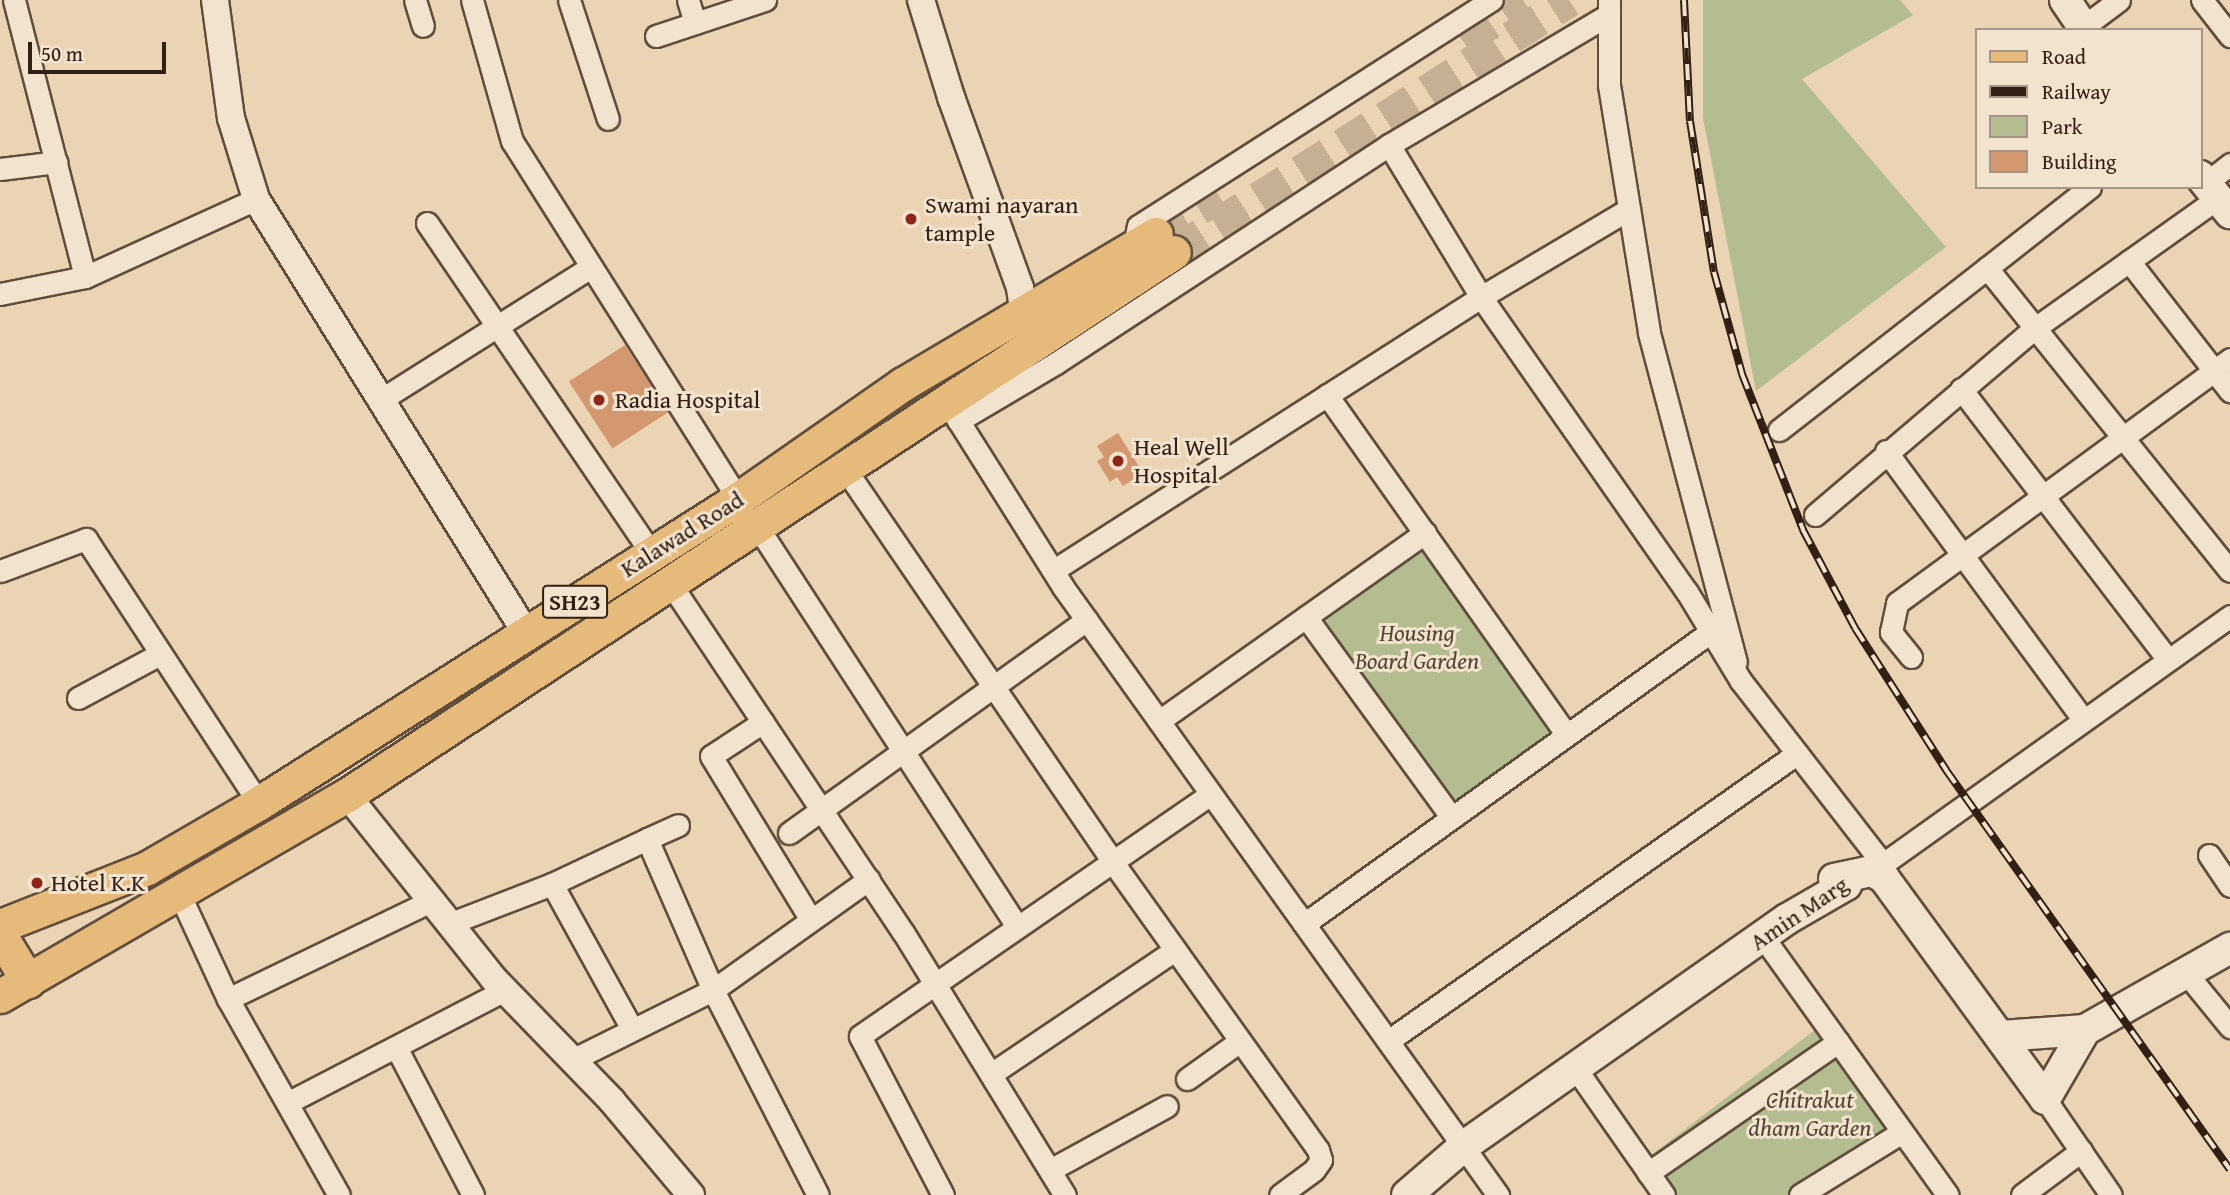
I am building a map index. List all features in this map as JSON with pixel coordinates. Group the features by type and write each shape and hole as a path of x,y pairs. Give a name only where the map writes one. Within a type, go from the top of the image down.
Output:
{"main road":[{"path":"2065,0 2084,28"},
{"name":"Kalawad Road","path":"0,926 147,868 259,803 738,499 903,384 1023,309 1155,244"},
{"name":"SH23","path":"952,411 1155,244"},
{"name":"Kalawad Road","path":"14,989 347,794 757,526 843,466 952,411"},
{"path":"1869,870 1884,877 2045,1099 2085,1030"},
{"name":"Amin Marg","path":"1407,1195 1464,1146 1763,937 1787,919 1791,908 1830,881 1869,870"},
{"name":"SH23","path":"0,935 14,989"},
{"path":"2001,1036 2085,1030 2230,948"}],"street":[{"path":"14,0 85,277"},
{"path":"215,0 231,118 256,199 526,633"},
{"path":"415,0 423,26"},
{"path":"472,0 512,141 589,268 738,499"},
{"path":"569,0 608,120"},
{"path":"688,0 695,23"},
{"path":"656,36 765,0"},
{"path":"921,0 951,97 1020,288 1023,309"},
{"path":"1155,244 1138,226 1492,0"},
{"path":"2084,28 2119,0"},
{"path":"2202,0 2230,36"},
{"path":"1498,1195 1087,620 952,411 1056,363 1389,145 1608,7"},
{"path":"1608,7 1609,85 1649,333 1741,681"},
{"path":"1389,145 1481,297 1687,593 1709,634 1741,681 1797,754 1869,870 2230,616"},
{"path":"0,169 57,162"},
{"path":"1815,515 1886,451 2035,328 2129,261 2214,192 2230,164"},
{"path":"1779,430 2087,189"},
{"path":"0,294 85,277 256,199"},
{"path":"1054,570 1481,297 1629,209"},
{"path":"427,223 651,553"},
{"path":"2129,261 2222,365 2230,391"},
{"path":"382,399 495,324 589,268"},
{"path":"1987,268 2126,437 2230,571"},
{"path":"1911,657 1889,625 1897,604 1959,555 2126,437 2222,365"},
{"path":"1961,389 2168,660"},
{"path":"1327,395 1567,736"},
{"path":"1886,451 1959,555 2083,719"},
{"path":"843,466 1112,861 1318,1150 1321,1160 1280,1195"},
{"path":"757,526 902,753 1017,926"},
{"path":"1159,721 1425,533"},
{"path":"0,571 86,539 259,803"},
{"path":"670,583 869,879 1065,1195"},
{"path":"1306,617 1452,818"},
{"path":"789,833 1087,620"},
{"path":"1304,924 1709,634"},
{"path":"78,698 160,654"},
{"path":"764,722 710,756 810,918"},
{"path":"1388,1041 1797,754"},
{"path":"347,794 505,990 572,1060 691,1195"},
{"path":"943,1195 860,1036 1211,794"},
{"path":"451,923 552,884 678,825"},
{"path":"647,839 713,990 818,1195"},
{"path":"2210,855 2230,886"},
{"path":"572,1060 713,990 810,918 869,879"},
{"path":"552,884 632,1029"},
{"path":"178,891 228,999 339,1195"},
{"path":"228,999 433,900"},
{"path":"1763,937 1948,1195"},
{"path":"991,1074 1175,950"},
{"path":"2186,973 2230,1027"},
{"path":"287,1104 505,990"},
{"path":"1187,1079 1240,1041"},
{"path":"1648,1173 1838,1042"},
{"path":"396,1047 473,1195"},
{"path":"1576,1069 1664,1195"},
{"path":"2045,1099 2111,1195"},
{"path":"1049,1170 1167,1106"},
{"path":"1800,1195 1902,1132"},
{"path":"2022,1195 2081,1151"}],"green space":[{"path":"1703,0 1900,0 1913,15 1802,79 1946,247 1756,391 1703,118"},
{"name":"Housing Board Garden","path":"1425,533 1567,735 1447,819 1305,617"},
{"name":"Chitrakut dham Garden","path":"1824,1023 1902,1132 1800,1195 1664,1195 1641,1163"}],"building":[{"path":"625,345 669,412 612,449 569,381"},
{"path":"1118,433 1143,473 1123,486 1117,477 1110,482 1097,461 1104,457 1097,446"}],"tunnel":[{"path":"1463,41 1524,0"},
{"path":"1174,252 1570,0"},
{"path":"1156,234 1220,196"}],"railway":[{"path":"1684,0 1690,121 1714,272 1742,374 1803,530 1855,628 1946,770 2230,1169"}],"place":[{"name":"Swami nayaran tample","path":"911,219"},
{"name":"Radia Hospital","path":"599,400"},
{"name":"Heal Well Hospital","path":"1118,461"},
{"name":"Hotel K.K","path":"37,883"}]}
